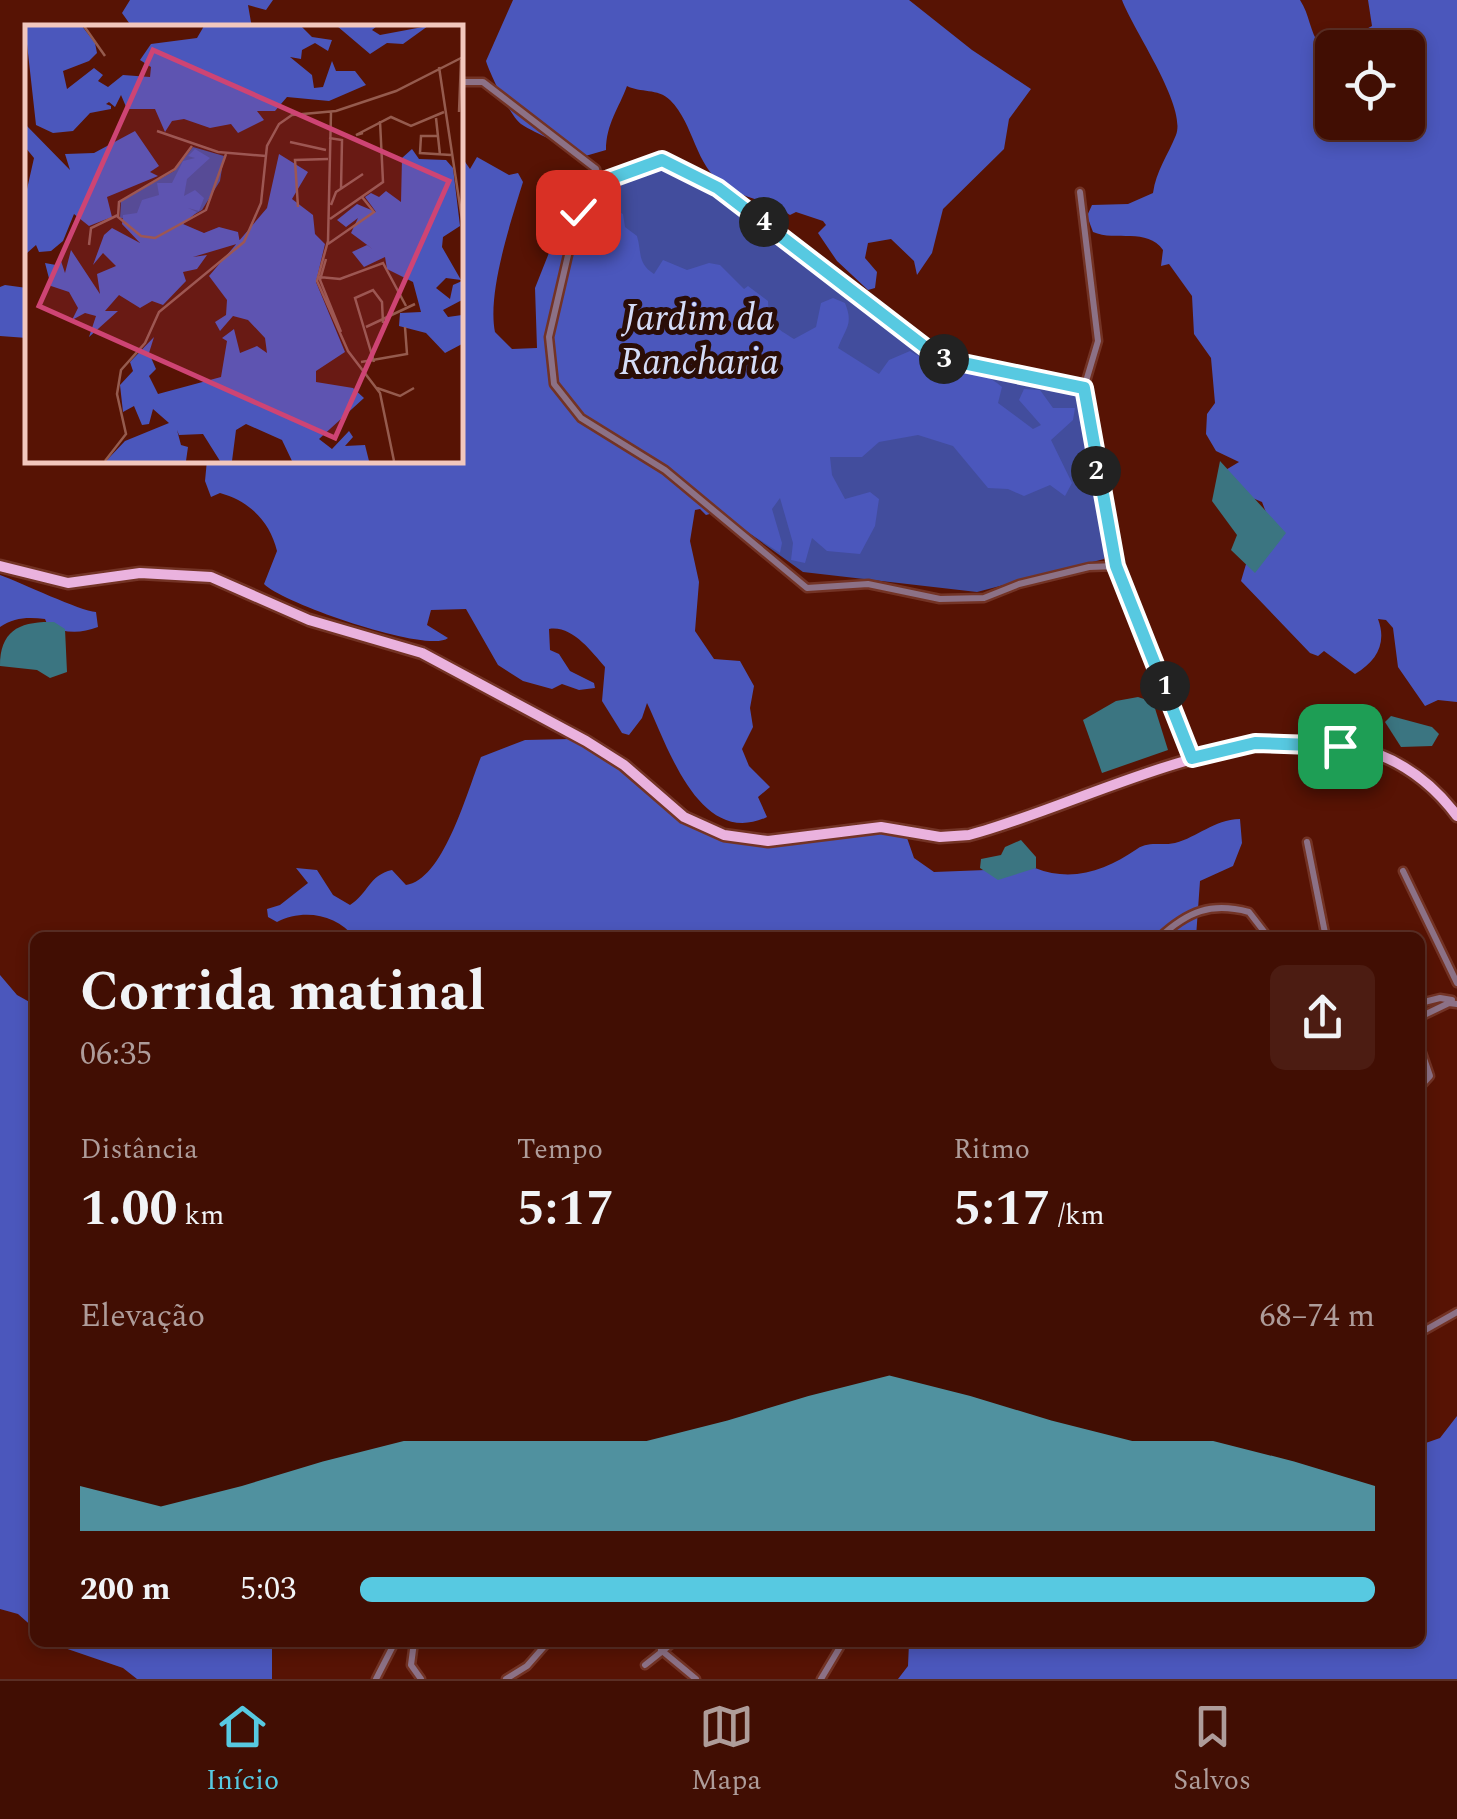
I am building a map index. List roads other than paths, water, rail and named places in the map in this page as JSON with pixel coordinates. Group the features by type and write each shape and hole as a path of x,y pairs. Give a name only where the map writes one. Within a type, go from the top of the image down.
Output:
{"main road":[{"path":"0,566 68,583 156,573 227,582 295,615 450,666 624,765 698,826 738,838 788,839 868,826 940,837 969,835 1192,758 1269,742 1356,750 1415,773 1457,816"}],"street":[{"path":"462,82 483,82 502,95 596,169 599,182"},
{"path":"1084,388 939,358 906,337 748,210 662,160 590,186 567,253 550,337 554,384 567,405 581,418 665,470 807,588 868,584 940,599 984,598 1019,584 1089,567 1116,566"},
{"path":"1080,192 1098,341 1084,388 1116,566 1192,758"},
{"path":"1308,842 1325,932"},
{"path":"1404,871 1457,984"},
{"path":"1166,932 1175,923 1209,906 1249,912 1264,932"},
{"path":"1425,1002 1447,997 1457,1004"},
{"path":"1425,1015 1449,1003 1457,1004"},
{"path":"1425,1330 1457,1312"},
{"path":"376,1679 393,1647"},
{"path":"412,1647 409,1658 421,1679"},
{"path":"506,1679 527,1666 544,1647"},
{"path":"645,1664 666,1647"},
{"path":"821,1679 840,1647"},
{"path":"661,1650 696,1679"}],"park label":[{"name":"Jardim da Rancharia","path":"699,338"}]}
